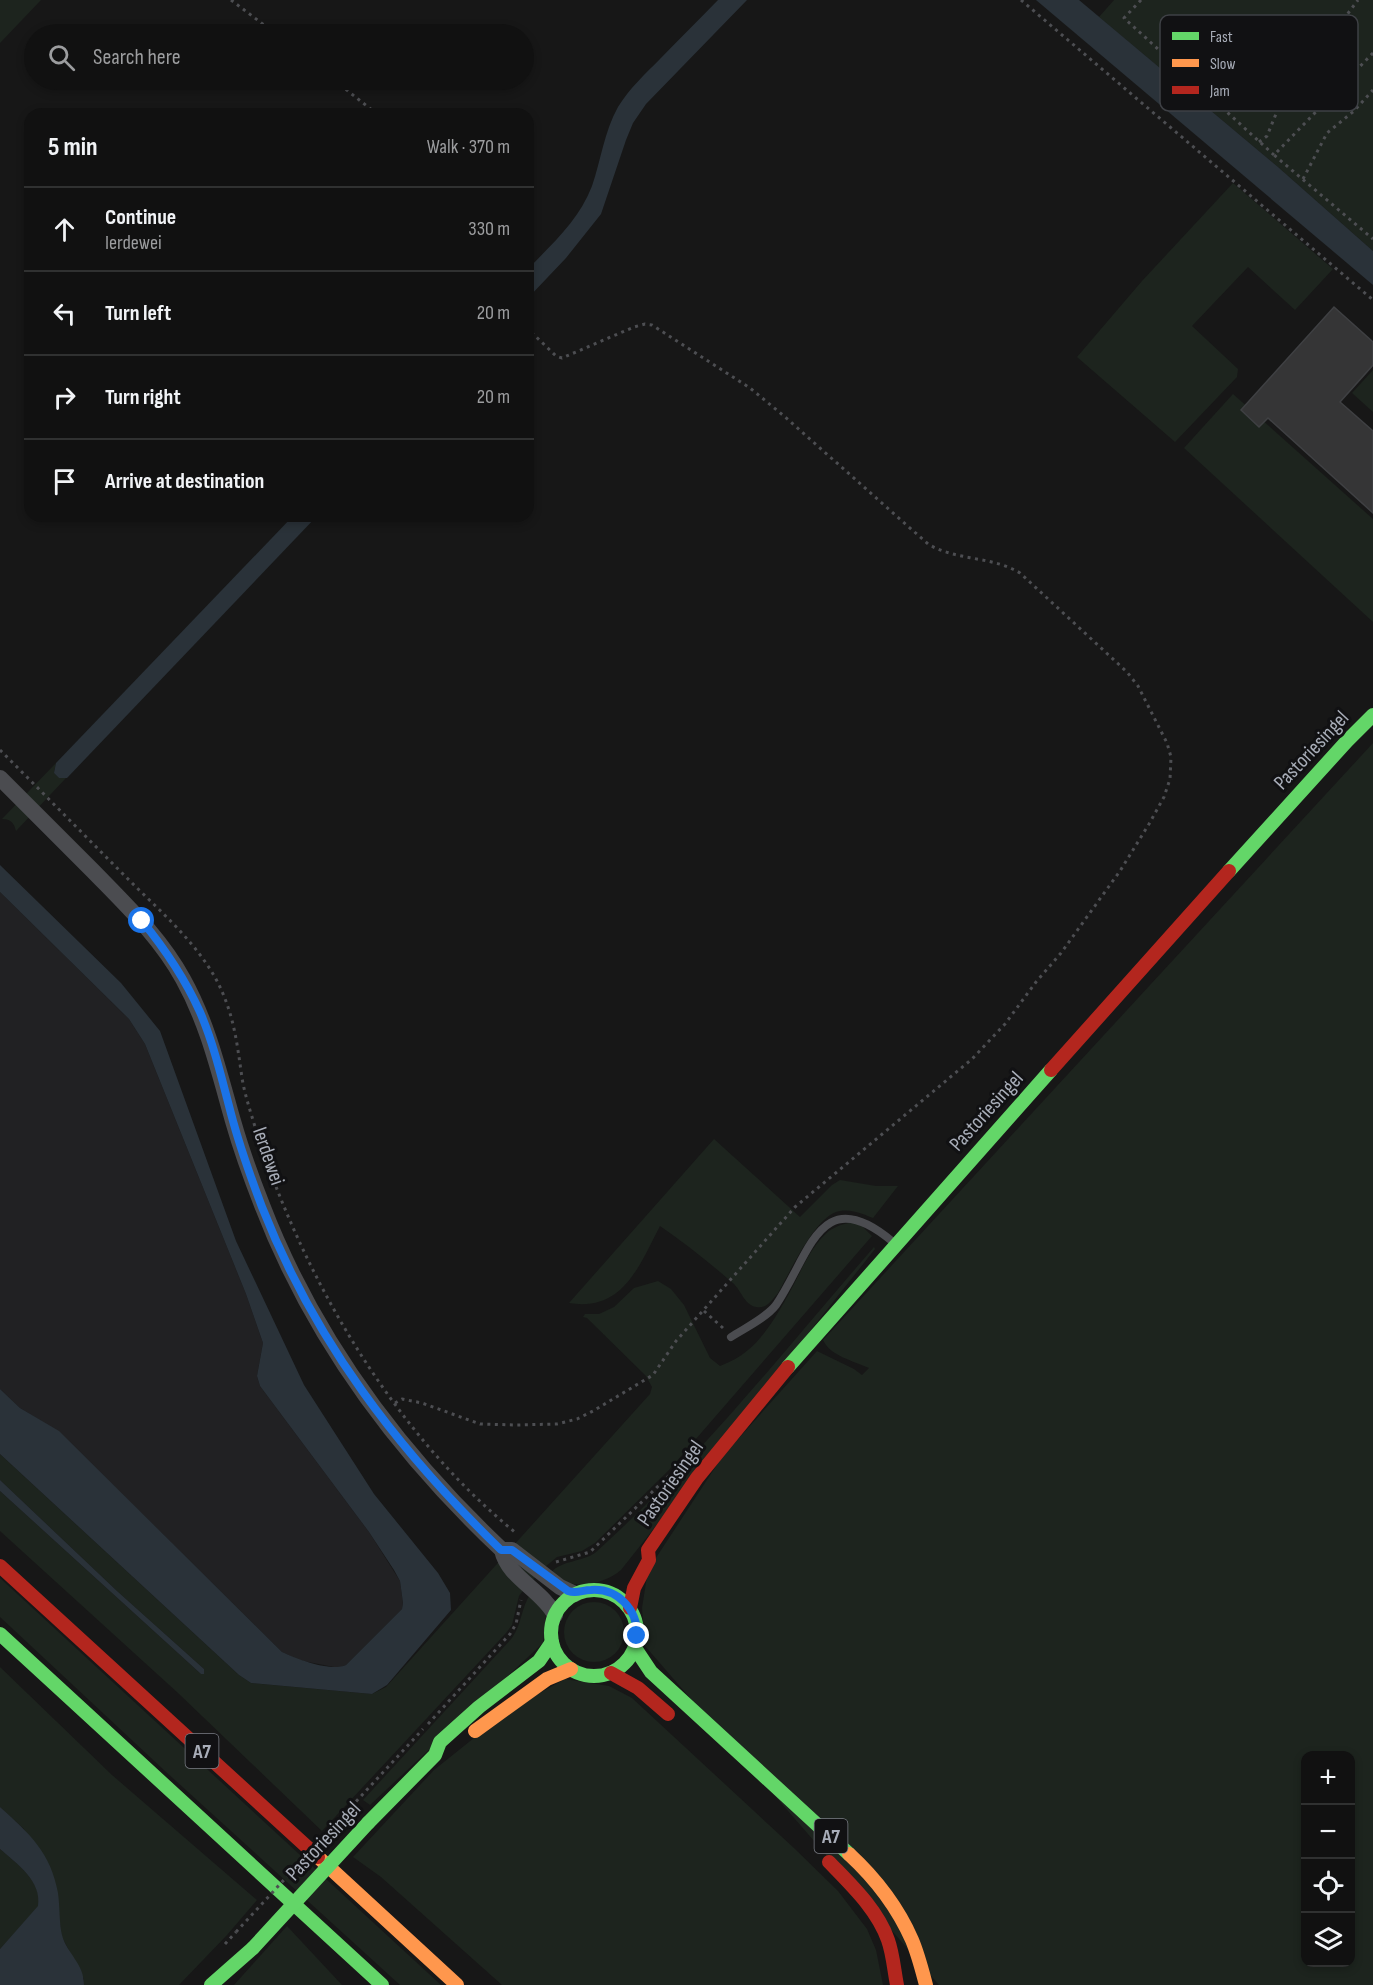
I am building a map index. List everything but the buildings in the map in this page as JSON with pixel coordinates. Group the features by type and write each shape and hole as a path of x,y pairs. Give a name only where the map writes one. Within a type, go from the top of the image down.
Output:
{"main road":[{"name":"Pastoriesingel","path":"632,1564 640,1553 648,1550 697,1478 744,1419 895,1244 1250,847 1373,715"},
{"name":"Pastoriesingel","path":"630,1608 634,1588 649,1560 648,1550"},
{"name":"A7","path":"0,1566 457,1985"},
{"path":"609,1587 630,1608 637,1628 635,1648 626,1663 611,1673 593,1676 579,1674 559,1657 552,1642 551,1632 555,1615 563,1603 575,1594 609,1587"},
{"name":"A7","path":"0,1634 382,1985"},
{"name":"Pastoriesingel","path":"248,1953 368,1823 435,1755 440,1742 479,1707 539,1661 552,1642"},
{"name":"A7","path":"635,1648 651,1672 867,1871 905,1926 913,1942 926,1985"},
{"name":"Pastoriesingel","path":"435,1755 448,1751 547,1678 571,1669"},
{"path":"611,1673 638,1688 677,1722"},
{"name":"A7","path":"822,1854 851,1885 884,1932 897,1985"},
{"name":"A7","path":"313,1923 366,1985"},
{"name":"A7","path":"404,1937 466,1985"},
{"path":"211,1985 248,1953"},
{"path":"226,1985 248,1953"}],"street":[{"name":"Ierdewei","path":"0,778 126,904 172,960 190,992 207,1032 258,1196 308,1304 352,1377 412,1457 452,1502 501,1550 508,1564 547,1602 555,1615"},
{"name":"Ierdewei","path":"501,1550 512,1550 560,1587 575,1594"}],"lane":[{"path":"731,1337 774,1307 815,1238 832,1222 847,1217 861,1220 878,1229 895,1244"}],"path":[{"path":"231,0 263,24"},
{"path":"1021,0 1373,300"},
{"path":"1141,0 1124,18 1160,51"},
{"path":"1347,15 1358,0"},
{"path":"1358,68 1373,53"},
{"path":"347,90 369,108"},
{"path":"1358,107 1373,90"},
{"path":"1225,111 1373,239"},
{"path":"1259,142 1267,136 1278,111"},
{"path":"1274,155 1317,111"},
{"path":"1302,179 1327,133 1354,111"},
{"path":"395,1403 410,1400 480,1424 557,1424 593,1411 653,1375 672,1346 735,1272 795,1207 972,1059 1005,1024 1061,953 1120,871 1168,788 1172,770 1170,751 1138,686 1127,672 1028,579 1015,570 945,553 928,544 784,416 733,376 652,324 634,327 562,358 556,356 534,335"},
{"path":"0,750 177,929 206,964 233,1019 249,1108 287,1215 335,1311 367,1364 429,1446 462,1484 518,1535"},
{"path":"704,1311 731,1337"},
{"path":"554,1562 580,1557 590,1552 684,1460"},
{"path":"236,1932 510,1634 516,1624 523,1596"}],"shaded area":[{"path":"0,0 41,0 0,43"},
{"path":"718,0 747,0 646,104 633,123 626,140 601,214 566,258 534,292 534,263 564,231 587,198 609,126 618,107 638,82"},
{"path":"1036,0 1079,0 1160,68 1160,105"},
{"path":"1114,0 1373,0 1373,251 1211,111 1358,111 1358,15 1160,15 1160,68 1099,17"},
{"path":"1167,111 1211,111 1278,167 1373,251 1373,285"},
{"path":"1233,183 1333,269 1295,310 1248,267 1192,326 1238,369 1237,377 1175,442 1077,357 1142,281"},
{"path":"1373,370 1373,412 1352,393"},
{"path":"1233,394 1373,519 1373,622 1184,448"},
{"path":"287,522 311,522 67,778 59,778 54,773 56,763"},
{"path":"1373,743 1373,1985 939,1985 645,1646 642,1608 648,1570 722,1457 817,1351 862,1375 869,1368 837,1354 826,1346 823,1340"},
{"path":"56,763 54,773 59,778 66,778 16,831 12,822 2,819"},
{"path":"0,865 121,983 160,1031 236,1241 304,1385 374,1494 438,1573 450,1593 451,1610 387,1685 372,1694 251,1683 239,1675 0,1454 0,1389 20,1408 59,1431 282,1652 296,1658 323,1666 346,1665 402,1609 400,1581 394,1570 369,1532 260,1386 257,1376 263,1343 246,1294 145,1044 129,1019 0,892"},
{"path":"0,892 129,1019 145,1044 246,1294 263,1343 257,1376 260,1386 369,1532 400,1581 402,1609 346,1665 339,1668 298,1660 282,1652 59,1432 20,1408 0,1389"},
{"path":"714,1139 800,1217 840,1180 876,1186 898,1186 873,1218 857,1212 840,1211 822,1222 804,1245 778,1293 763,1307 749,1304 734,1284 660,1226 636,1270 616,1293 588,1304 569,1303"},
{"path":"855,1222 872,1236 669,1470 595,1543 582,1551 557,1557 545,1567 519,1596 512,1625 506,1633 322,1831 178,1693 0,1531 0,1491 201,1674 204,1669 117,1591 0,1480 0,1454 239,1675 251,1683 372,1694 386,1687 650,1394 652,1387 646,1376 587,1318 583,1317 585,1314 599,1314 614,1307 634,1288 658,1281 671,1289 684,1305 710,1358 720,1366 742,1355 768,1329 808,1257 823,1237 838,1226"},
{"path":"874,1247 875,1249 621,1570 609,1578 581,1585 565,1581 551,1572 561,1565 595,1553 669,1481 705,1443"},
{"path":"0,1480 117,1591 204,1669 204,1674 201,1674 0,1491"},
{"path":"0,1578 441,1985 400,1985 165,1771 0,1617"},
{"path":"531,1593 546,1615 543,1643 370,1805 363,1800 512,1638"},
{"path":"594,1602 606,1604 619,1615 624,1632 622,1644 611,1657 594,1662 582,1660 569,1649 564,1632 566,1620 577,1607"},
{"path":"0,1667 112,1775 257,1900 179,1985 84,1985 84,1979 62,1937 60,1924 24,1829 0,1807"},
{"path":"565,1679 609,1686 632,1698 795,1849 838,1891 867,1929 876,1950 883,1985 502,1985 381,1877 353,1857 434,1770 509,1710"},
{"path":"0,1807 29,1835 50,1866 58,1893 60,1925 64,1942 81,1971 84,1985 0,1985 0,1949 38,1906 38,1897 27,1874 0,1849"},
{"path":"0,1849 21,1867 32,1881 37,1889 39,1906 0,1949"},
{"path":"287,1926 342,1985 234,1985"}],"traffic: fast":[{"path":"1229,871 1373,715"},
{"path":"788,1367 1051,1070"},
{"path":"594,1590 611,1593 625,1602 634,1616 637,1633 634,1650 625,1664 611,1673 594,1676 577,1673 563,1664 554,1650 551,1633 554,1616 563,1602 577,1593 594,1590"},
{"path":"0,1634 382,1985"},
{"path":"368,1823 435,1755 440,1742 479,1707 539,1661 552,1642"},
{"path":"635,1648 651,1672 849,1854"},
{"path":"253,1948 368,1823"},
{"path":"211,1985 253,1948"}],"traffic: slow":[{"path":"475,1731 547,1679 571,1669"},
{"path":"849,1854 877,1883 900,1916 914,1945 926,1985"},
{"path":"318,1857 457,1985"}],"traffic: jam":[{"path":"1051,1070 1229,871"},
{"path":"630,1608 634,1588 649,1560 648,1550 697,1478 788,1367"},
{"path":"0,1566 318,1857"},
{"path":"611,1673 638,1688 668,1714"},
{"path":"829,1862 863,1898 877,1918 888,1940 897,1985"}],"route":[{"path":"142,921 172,960 199,1012 212,1043 233,1122 271,1228 308,1304 352,1377 412,1457 452,1502 501,1550 512,1550 560,1587 575,1594 587,1590 599,1590 618,1597 630,1608 634,1616 637,1636"}]}
